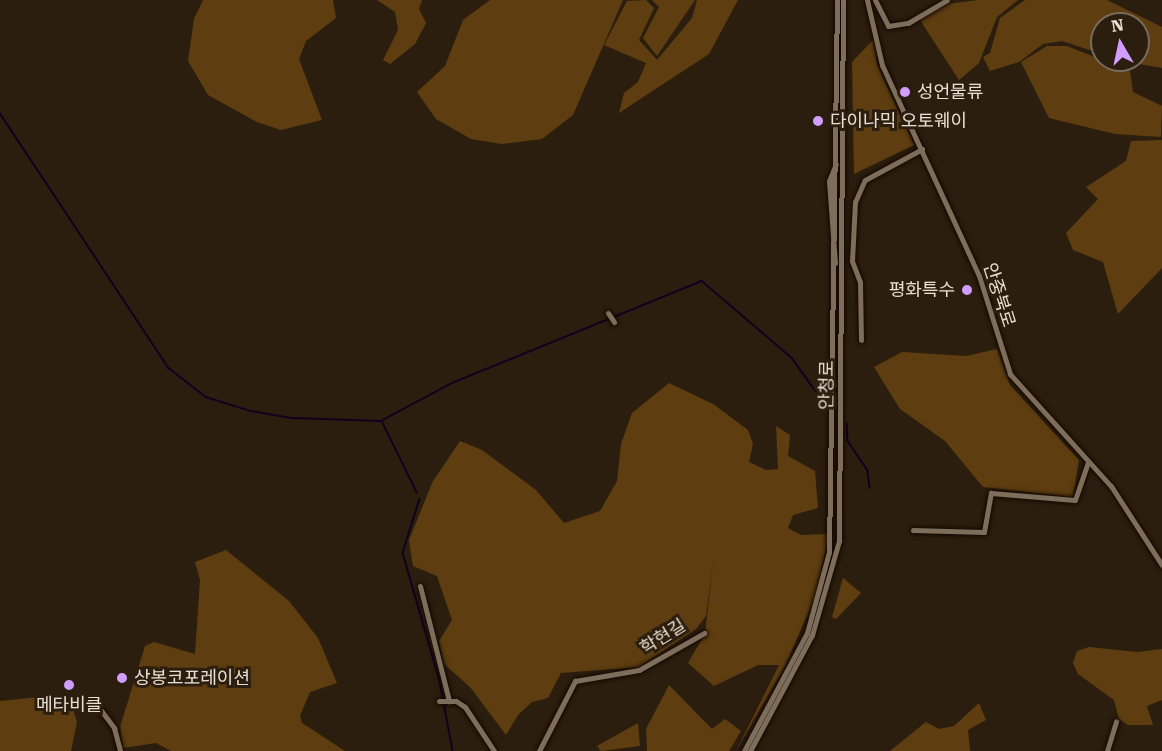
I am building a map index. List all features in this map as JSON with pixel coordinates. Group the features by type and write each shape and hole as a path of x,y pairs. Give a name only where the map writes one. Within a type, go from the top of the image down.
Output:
{"street":[{"name":"안청로","path":"744,751 807,633 830,552 837,276 837,0"},
{"name":"안청로","path":"750,751 812,634 839,541 843,0"},
{"name":"안중북로","path":"867,0 882,65 979,276 1010,374 1126,505 1162,565"},
{"path":"875,0 888,26 896,26 947,0"},
{"path":"861,340 860,282 852,261 855,202 877,171 922,149"},
{"path":"837,276 831,246 829,181 838,159"},
{"path":"608,313 614,322"},
{"path":"913,530 984,532 991,493 1075,500 1088,462"},
{"path":"420,586 449,701"},
{"name":"학현길","path":"539,751 575,681 639,669 704,633"},
{"path":"94,701 114,728 120,751"},
{"path":"439,701 449,701 465,707 494,751"},
{"path":"1107,751 1116,721"}],"shaded area":[{"path":"203,0 333,0 336,18 306,41 299,59 322,120 281,130 257,122 208,95 188,61 194,19"},
{"path":"377,0 422,0 419,9 426,23 415,44 390,64 383,60 398,30 395,12"},
{"path":"490,0 623,0 573,115 542,139 502,144 471,139 436,119 417,92 445,66 463,20"},
{"path":"646,0 654,8 639,40 657,60 692,18 697,0 738,0 709,54 619,113 624,93 638,82 646,63 604,45 627,1"},
{"path":"652,0 695,0 657,56 643,38 659,7"},
{"path":"978,0 1018,0 997,17 979,63 959,80 920,20 947,4"},
{"path":"1025,0 1107,0 1131,12 1090,12 1090,50 1062,41 1043,44 1019,62 990,71 983,57 990,53 1000,18"},
{"path":"1150,21 1162,27 1162,68 1150,66"},
{"path":"873,40 877,65 914,145 854,174 852,62"},
{"path":"1047,46 1067,46 1090,55 1090,72 1130,72 1133,92 1162,106 1161,137 1115,134 1049,118 1021,62"},
{"path":"1162,140 1162,268 1118,314 1103,262 1073,250 1066,233 1098,199 1086,187 1126,161 1131,141"},
{"path":"997,349 1010,385 1079,460 1073,497 983,487 945,441 900,409 874,367 902,352 966,356"},
{"path":"669,383 713,404 748,430 753,444 749,462 766,470 778,469 776,426 790,435 788,456 815,471 818,508 793,515 788,528 801,535 828,534 827,542 816,595 785,666 736,751 779,665 758,665 714,686 688,663 705,634 713,562 706,616 696,629 639,667 561,673 548,698 532,702 518,715 506,735 470,687 444,664 439,641 452,620 437,576 413,566 409,540 433,481 460,441 482,450 536,490 564,523 600,511 617,481 621,444 632,413"},
{"path":"226,550 289,601 318,638 337,683 310,692 300,716 302,723 345,751 171,751 156,743 123,748 120,727 145,646 154,642 195,654 200,580 195,562"},
{"path":"843,578 861,593 836,619 832,617"},
{"path":"1089,647 1137,652 1162,649 1162,700 1147,706 1153,725 1128,725 1119,719 1114,700 1078,674 1073,663 1077,651"},
{"path":"669,685 712,729 725,719 741,731 729,751 647,751 646,729"},
{"path":"40,697 71,703 77,722 71,751 0,751 0,701"},
{"path":"979,703 986,720 968,730 970,751 890,751 926,722 939,729 954,726"},
{"path":"638,723 640,746 601,751 597,746"}],"waterway":[{"path":"0,113 169,368 206,397 251,411 292,418 382,421 417,492"},
{"path":"383,420 452,383 702,281 792,358 825,404"},
{"path":"847,423 848,441 868,471 870,488"},
{"path":"420,499 403,553 440,681 453,751"}],"place":[{"name":"성언물류","path":"905,92"},
{"name":"다이나믹 오토웨이","path":"818,121"},
{"name":"평화특수","path":"967,290"},
{"name":"상봉코포레이션","path":"122,678"},
{"name":"메타비클","path":"69,685"}]}
